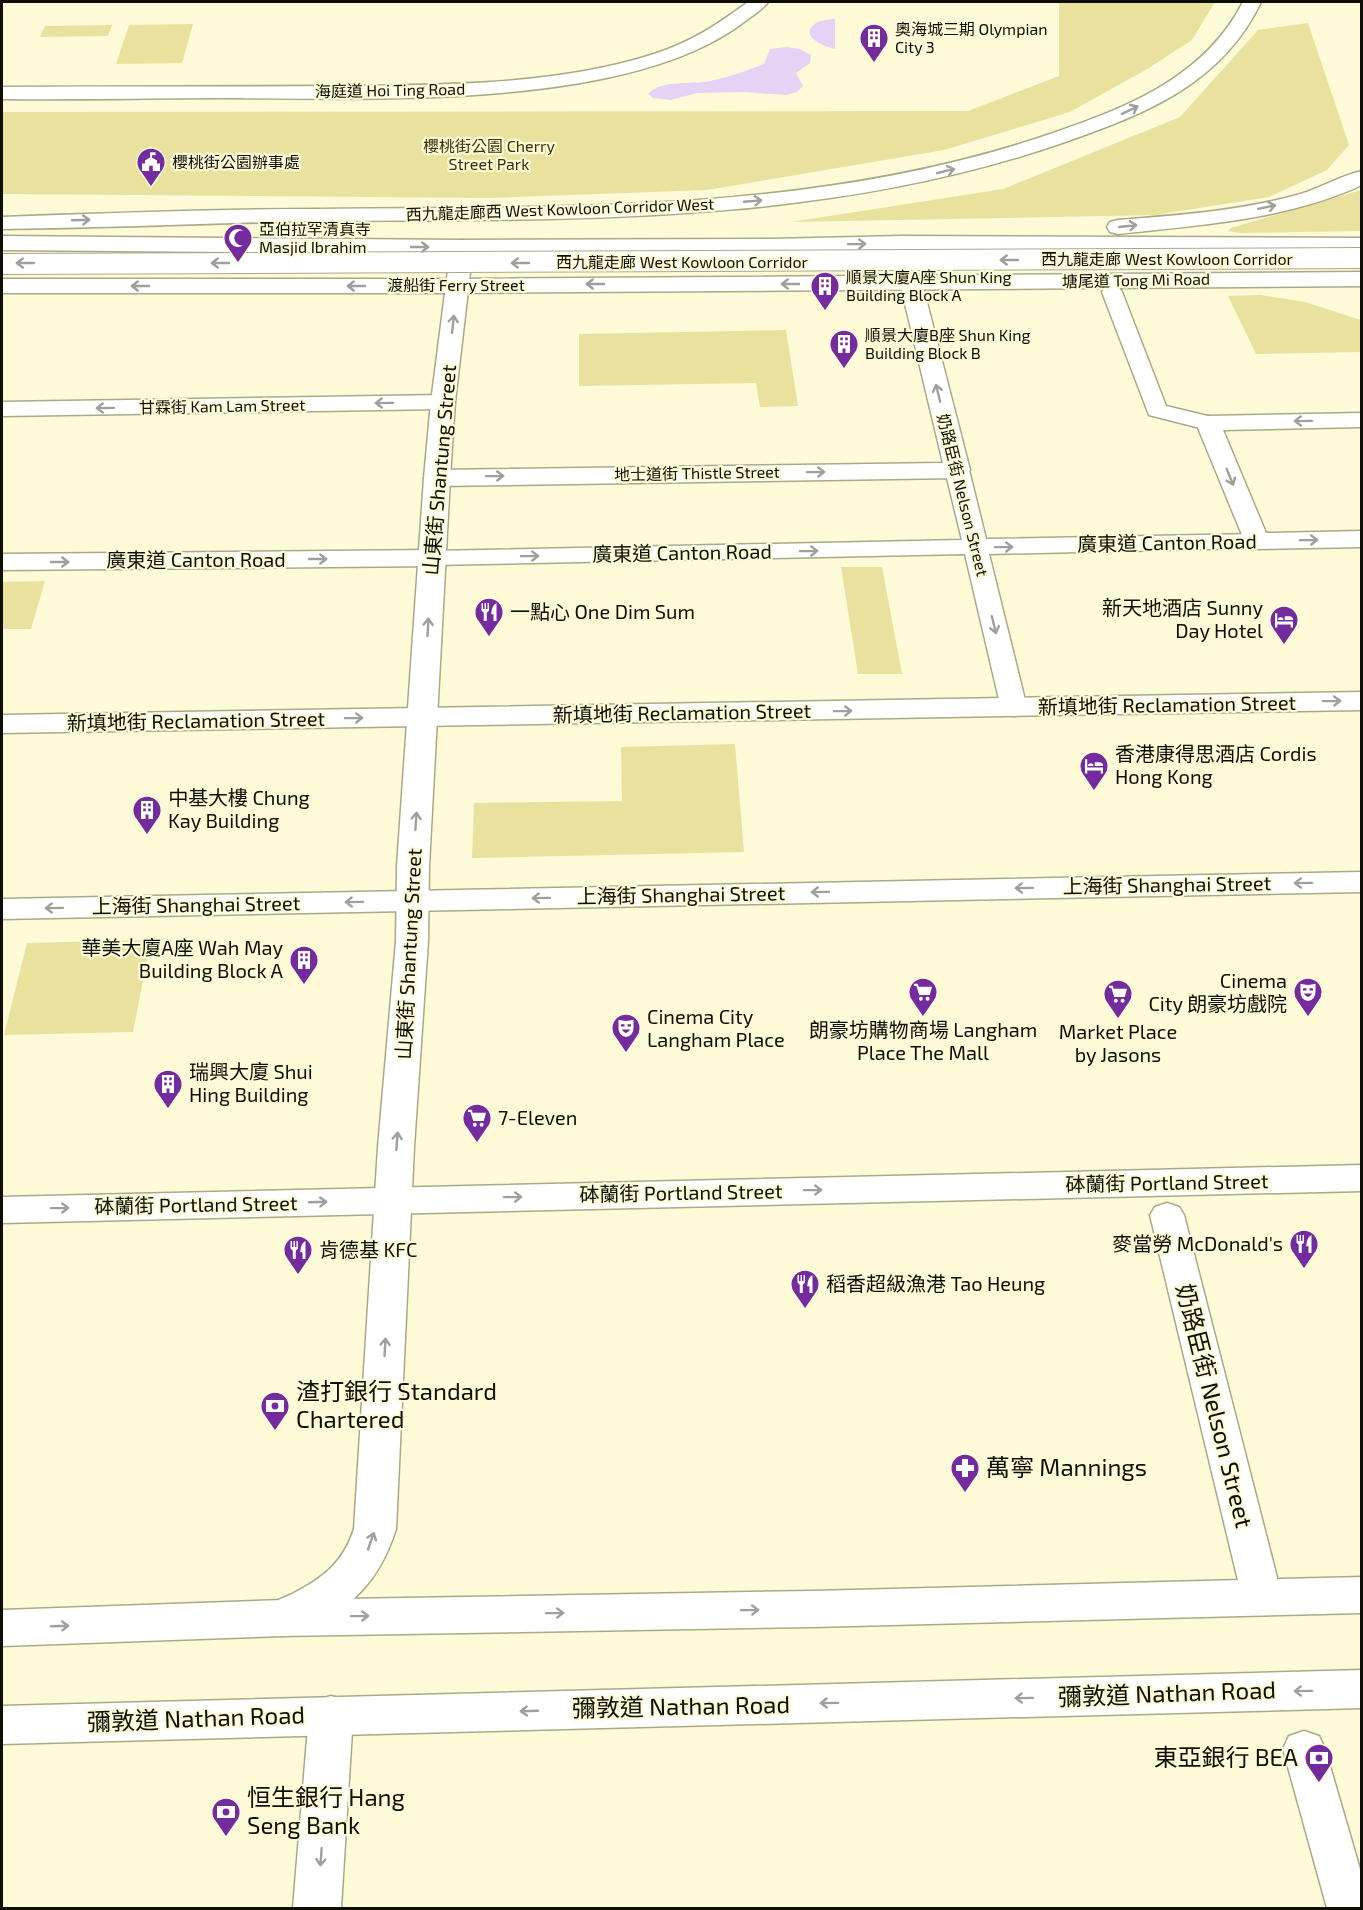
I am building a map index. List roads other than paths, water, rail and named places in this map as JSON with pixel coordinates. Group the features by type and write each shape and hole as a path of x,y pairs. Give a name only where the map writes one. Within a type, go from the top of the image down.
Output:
{"main road":[{"name":"海庭道 Hoi Ting Road","path":"2,93 358,91 460,89 528,83 592,74 668,56 722,32 746,16 759,2"},
{"name":"西九龍走廊西 West Kowloon Corridor West","path":"2,223 170,217 543,213 678,207 784,198 866,187 932,174 1026,150 1072,135 1134,109 1175,86 1210,60 1237,32 1252,2"},
{"path":"902,243 1078,231 1209,217 1299,200 1329,191 1362,177"},
{"name":"渡船街 Ferry Street","path":"5,243 462,247 771,246 902,243"},
{"name":"塘尾道 Tong Mi Road","path":"902,243 1362,245"},
{"name":"山東街 Shantung Street","path":"282,1618 321,1600 346,1581 365,1557 375,1529 395,1200 396,1147 412,941 421,717 442,402 462,247"},
{"name":"西九龍走廊 West Kowloon Corridor","path":"2,264 1362,258"},
{"path":"1246,279 1316,287 1362,297"},
{"name":"塘尾道 Tong Mi Road","path":"911,283 1362,279"},
{"name":"渡船街 Ferry Street","path":"2,286 911,283"},
{"name":"奶路臣街 Nelson Street","path":"911,283 957,470"},
{"name":"甘霖街 Kam Lam Street","path":"2,410 442,402"},
{"path":"1256,541 1208,423 1362,420"},
{"name":"地士道街 Thistle Street","path":"437,478 957,470"},
{"name":"廣東道 Canton Road","path":"1256,541 1362,539"},
{"name":"廣東道 Canton Road","path":"2,562 432,558"},
{"name":"新填地街 Reclamation Street","path":"2,724 1362,701"},
{"name":"上海街 Shanghai Street","path":"2,909 1362,882"},
{"name":"砵蘭街 Portland Street","path":"2,1210 1362,1178"},
{"path":"2,1628 282,1618 813,1609 1362,1595"},
{"name":"彌敦道 Nathan Road","path":"2,1725 1362,1689"},
{"path":"317,1908 331,1715"}],"street":[{"path":"1112,292 1157,410 1208,423"},
{"name":"奶路臣街 Nelson Street","path":"957,470 1014,708"},
{"name":"廣東道 Canton Road","path":"432,558 1256,541"},
{"name":"奶路臣街 Nelson Street","path":"1167,1215 1262,1597"},
{"path":"1304,1749 1349,1908"}],"place":[{"name":"奧海城三期 Olympian City 3","path":"874,64"},
{"name":"櫻桃街公園辦事處","path":"151,188"},
{"name":"亞伯拉罕清真寺 Masjid Ibrahim","path":"238,264"},
{"name":"順景大廈A座 Shun King Building Block A","path":"825,312"},
{"name":"順景大廈B座 Shun King Building Block B","path":"844,370"},
{"name":"一點心 One Dim Sum","path":"489,638"},
{"name":"新天地酒店 Sunny Day Hotel","path":"1284,646"},
{"name":"香港康得思酒店 Cordis Hong Kong","path":"1094,792"},
{"name":"中基大樓 Chung Kay Building","path":"147,836"},
{"name":"華美大廈A座 Wah May Building Block A","path":"304,986"},
{"name":"朗豪坊購物商場 Langham Place The Mall","path":"923,1018"},
{"name":"Cinema City 朗豪坊戲院","path":"1308,1018"},
{"name":"Market Place by Jasons","path":"1118,1020"},
{"name":"Cinema City Langham Place","path":"626,1054"},
{"name":"瑞興大廈 Shui Hing Building","path":"168,1110"},
{"name":"7-Eleven","path":"477,1144"},
{"name":"麥當勞 McDonald's","path":"1304,1270"},
{"name":"肯德基 KFC","path":"298,1276"},
{"name":"稻香超級漁港 Tao Heung","path":"805,1310"},
{"name":"渣打銀行 Standard Chartered","path":"275,1432"},
{"name":"萬寧 Mannings","path":"965,1494"},
{"name":"東亞銀行 BEA","path":"1319,1784"},
{"name":"恒生銀行 Hang Seng Bank","path":"226,1838"}],"park label":[{"name":"櫻桃街公園 Cherry Street Park","path":"489,155"}]}
